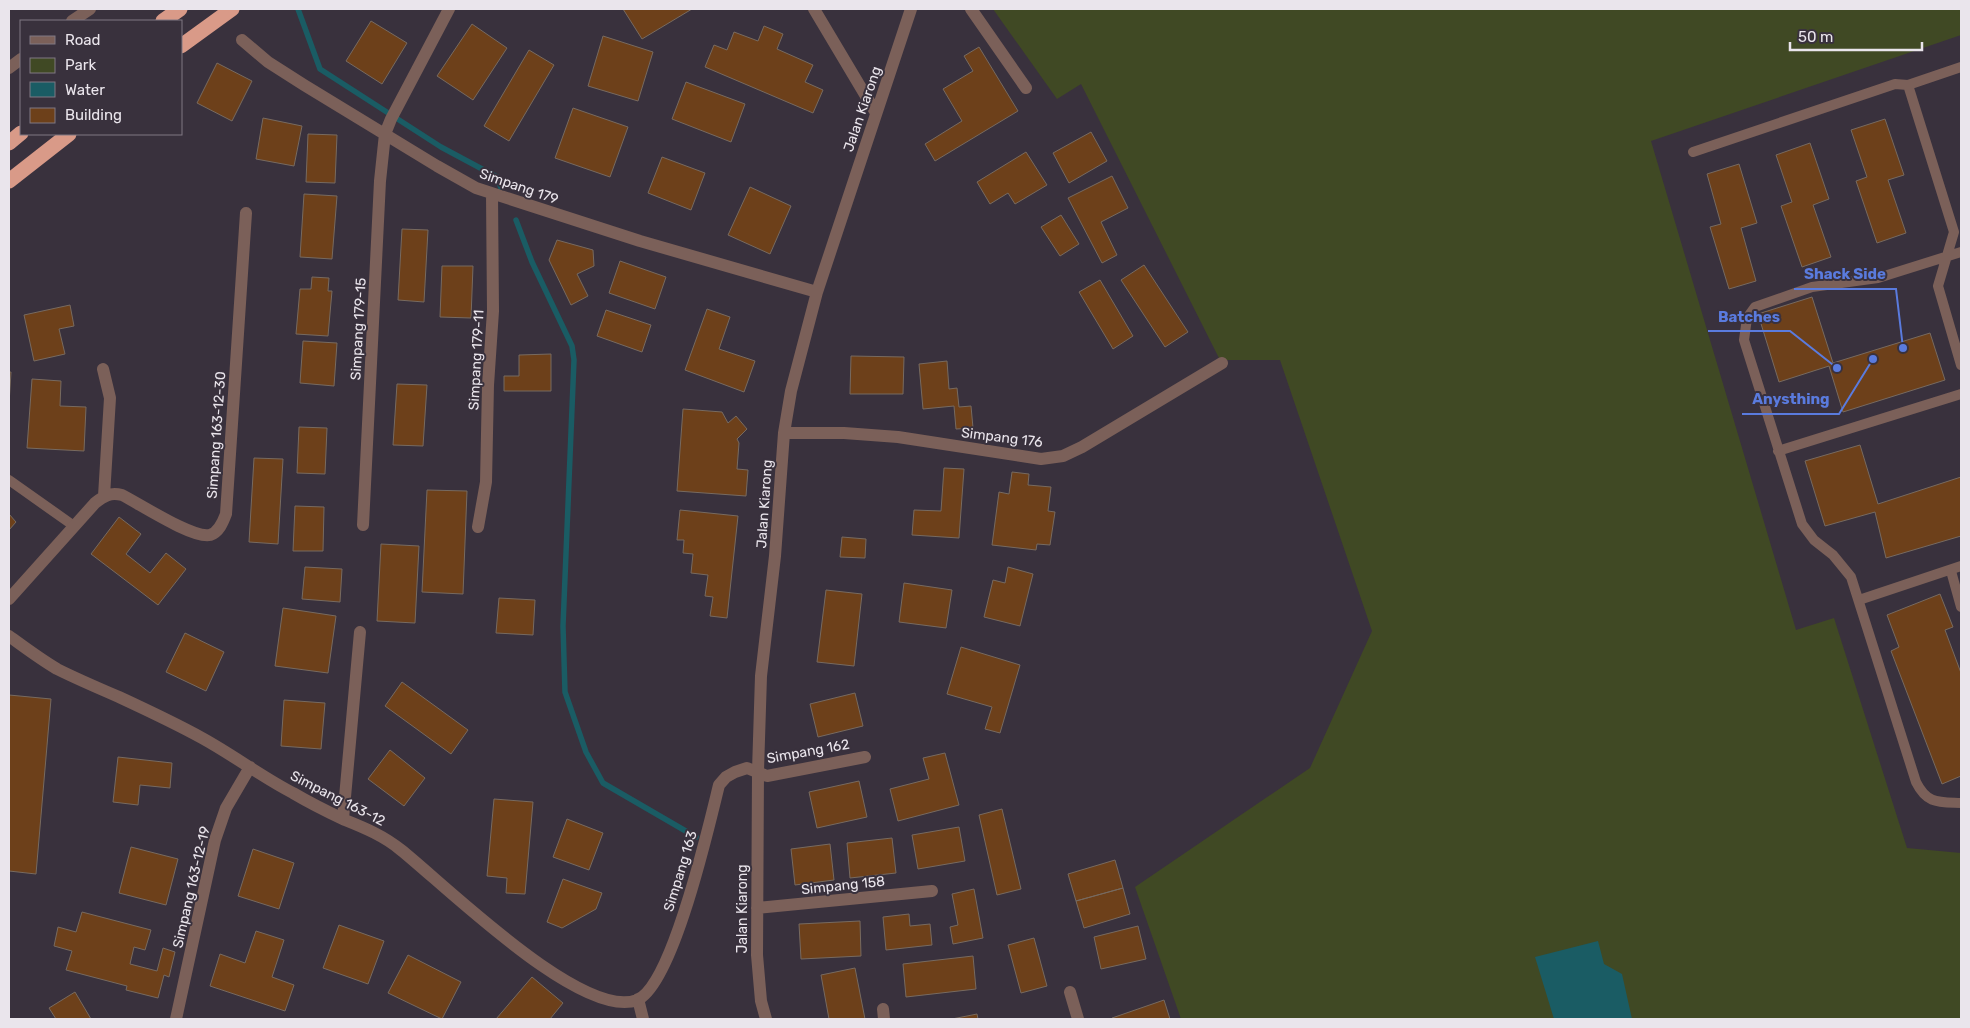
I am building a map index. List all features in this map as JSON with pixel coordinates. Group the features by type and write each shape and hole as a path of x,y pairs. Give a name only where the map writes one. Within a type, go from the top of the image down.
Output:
{"highway":[{"path":"164,20 180,9"},
{"path":"182,45 232,9"},
{"path":"9,143 20,134"},
{"path":"9,181 68,135"}],"street":[{"path":"74,20 90,9"},
{"name":"Simpang 179-15","path":"363,525 380,181 385,134 449,9"},
{"path":"814,9 876,113"},
{"name":"Jalan Kiarong","path":"766,1019 761,1001 758,964 758,771 761,676 775,556 784,433 791,391 817,292 911,9"},
{"path":"971,9 1026,88"},
{"name":"Simpang 179","path":"242,40 268,62 476,188 640,241 817,292"},
{"path":"9,68 20,60"},
{"name":"Simpang 179-11","path":"478,527 486,482 488,385 493,312 492,194"},
{"name":"Simpang 163-12-30","path":"104,496 113,492 122,495 188,531 201,536 212,534 221,526 226,514 246,213"},
{"name":"Simpang 176","path":"784,433 844,433 898,437 1041,459 1063,456 1082,447 1222,363"},
{"path":"9,599 95,503 104,496 110,398 103,369"},
{"path":"343,819 360,632"},
{"name":"Simpang 163-12","path":"9,636 57,669 203,738 291,792 343,819 372,831 399,848 510,943 558,975 600,998 620,1004 638,1000"},
{"name":"Simpang 162","path":"758,771 767,776 865,757"},
{"name":"Simpang 163-12-19","path":"176,1019 215,840 226,808 250,767"},
{"name":"Simpang 163","path":"638,1000 650,990 661,973 688,903 719,786 726,777 735,772 747,768 758,771"},
{"name":"Simpang 158","path":"757,908 932,891"},
{"path":"1070,992 1078,1019"},
{"path":"638,1000 643,1019"}],"lane":[{"path":"1693,152 1895,84 1908,85 1961,67"},
{"path":"1908,85 1954,232 1938,286 1961,360"},
{"path":"1961,252 1878,278 1812,287 1755,307 1747,318 1744,340 1802,524 1814,540 1833,555 1852,577 1916,782 1922,795 1934,800 1961,803"},
{"path":"1778,451 1961,394"},
{"path":"9,480 74,526"},
{"path":"1859,600 1961,566"},
{"path":"1950,571 1961,607"}],"green space":[{"path":"993,9 1961,9 1961,35 1651,141 1796,630 1834,618 1907,848 1961,853 1961,1019 1181,1019 1135,887 1310,768 1372,631 1280,360 1220,360 1081,84 1057,99"}],"water":[{"path":"1598,941 1604,964 1622,974 1632,1019 1554,1019 1535,957"}],"building":[{"path":"623,9 692,9 642,39"},
{"path":"371,21 407,43 382,84 346,61"},
{"path":"472,24 507,48 473,100 437,76"},
{"path":"764,26 783,34 777,49 813,65 805,82 823,90 813,113 705,67 714,45 727,50 734,32 758,41"},
{"path":"603,36 653,52 638,101 588,86"},
{"path":"979,47 1018,111 935,161 925,144 962,121 943,89 973,71 964,56"},
{"path":"529,50 554,65 509,141 484,126"},
{"path":"217,63 252,81 232,121 197,103"},
{"path":"686,82 745,104 731,142 672,119"},
{"path":"573,108 628,127 610,177 555,158"},
{"path":"263,118 302,126 294,166 256,159"},
{"path":"1885,119 1904,175 1888,180 1906,233 1877,243 1856,181 1867,177 1851,130"},
{"path":"1091,132 1107,161 1069,183 1053,153"},
{"path":"308,134 337,135 335,183 306,182"},
{"path":"1810,143 1829,199 1813,205 1831,257 1802,267 1781,206 1792,202 1776,155"},
{"path":"1026,152 1047,185 1015,204 1008,193 990,204 977,182"},
{"path":"662,157 705,173 691,210 648,193"},
{"path":"1739,164 1757,223 1741,228 1756,281 1729,289 1710,227 1721,224 1707,174"},
{"path":"1112,176 1128,208 1101,222 1117,255 1102,263 1068,198"},
{"path":"750,187 791,206 770,254 728,235"},
{"path":"304,194 337,196 332,259 300,257"},
{"path":"1061,215 1079,244 1060,256 1041,227"},
{"path":"402,229 428,230 424,302 398,300"},
{"path":"557,240 593,250 594,266 577,274 588,296 571,305 549,260"},
{"path":"620,261 666,277 655,309 609,293"},
{"path":"1144,265 1188,332 1165,347 1121,280"},
{"path":"442,266 473,266 471,318 440,317"},
{"path":"312,277 329,278 328,291 332,291 328,336 296,334 300,289 311,289"},
{"path":"1100,280 1133,336 1113,349 1079,292"},
{"path":"1812,297 1833,363 1930,333 1945,380 1843,412 1829,366 1779,382 1758,314"},
{"path":"70,305 74,326 59,329 65,354 34,361 24,315"},
{"path":"707,309 730,317 719,349 755,361 744,392 685,370"},
{"path":"606,310 651,325 642,352 597,336"},
{"path":"303,341 337,343 334,386 300,383"},
{"path":"551,354 551,391 504,391 504,376 519,376 519,355"},
{"path":"851,356 904,357 903,394 850,394"},
{"path":"947,361 949,389 957,388 959,407 971,406 973,428 956,429 954,406 923,409 919,364"},
{"path":"9,372 11,372 9,404"},
{"path":"32,379 61,381 60,406 86,407 84,451 27,448"},
{"path":"397,384 427,385 423,446 393,445"},
{"path":"683,409 722,412 728,423 736,416 747,429 737,439 739,443 737,469 748,470 746,496 677,491"},
{"path":"299,427 327,428 325,474 297,473"},
{"path":"1860,445 1878,504 1961,477 1961,536 1886,558 1875,512 1825,526 1805,461"},
{"path":"254,458 283,459 278,544 249,542"},
{"path":"944,468 964,469 959,538 912,535 914,510 941,511"},
{"path":"1012,472 1029,474 1028,485 1051,487 1048,511 1055,512 1050,545 1037,544 1036,550 992,545 999,492 1009,494"},
{"path":"427,490 467,491 463,594 422,592"},
{"path":"295,506 324,507 323,551 293,551"},
{"path":"680,510 738,516 727,618 710,616 713,597 705,596 708,575 691,573 693,554 683,553 684,540 677,540"},
{"path":"9,514 16,522 9,530"},
{"path":"119,517 141,534 126,554 150,573 166,553 186,569 158,605 91,554"},
{"path":"842,537 866,539 865,558 840,557"},
{"path":"381,544 419,546 415,623 377,621"},
{"path":"305,567 342,569 340,602 302,599"},
{"path":"1008,567 1033,574 1020,626 984,617 993,580 1005,583"},
{"path":"904,583 952,590 946,628 899,622"},
{"path":"826,590 862,594 854,666 817,662"},
{"path":"1940,594 1953,627 1945,630 1961,673 1961,776 1942,784 1891,651 1899,647 1887,615"},
{"path":"499,598 535,600 533,635 496,633"},
{"path":"283,608 336,616 328,673 275,666"},
{"path":"185,633 224,652 206,691 166,672"},
{"path":"961,647 1020,665 1000,733 985,729 992,707 947,694"},
{"path":"402,682 468,730 451,754 385,706"},
{"path":"855,693 863,726 818,737 810,704"},
{"path":"9,695 51,699 36,874 9,871"},
{"path":"284,700 325,703 321,749 281,746"},
{"path":"390,750 425,778 404,806 368,779"},
{"path":"945,753 959,805 898,821 890,789 929,779 923,758"},
{"path":"118,757 172,763 170,788 140,785 138,805 113,802"},
{"path":"859,781 867,817 817,828 809,792"},
{"path":"494,799 533,802 525,894 506,893 507,878 487,876"},
{"path":"1002,809 1021,889 997,895 979,815"},
{"path":"567,819 603,833 589,870 553,857"},
{"path":"959,827 965,861 918,869 912,835"},
{"path":"892,838 896,873 850,878 847,843"},
{"path":"830,844 834,880 795,885 791,849"},
{"path":"131,847 178,859 166,905 119,893"},
{"path":"253,849 294,863 279,909 238,896"},
{"path":"1115,860 1123,888 1076,901 1068,874"},
{"path":"563,879 602,893 596,909 562,928 547,922"},
{"path":"1123,888 1130,914 1084,928 1076,901"},
{"path":"974,889 983,938 953,944 950,927 958,925 952,894"},
{"path":"82,912 151,930 145,950 134,947 130,964 157,971 163,948 175,952 169,977 164,975 158,998 126,990 127,986 66,970 72,951 54,946 58,927 76,932"},
{"path":"909,914 910,926 930,924 932,945 886,950 883,917"},
{"path":"860,921 861,956 801,959 799,924"},
{"path":"339,925 384,941 368,984 323,968"},
{"path":"1138,926 1146,959 1101,969 1094,937"},
{"path":"256,931 284,940 272,977 294,985 285,1011 210,986 220,954 245,963"},
{"path":"1034,938 1047,986 1021,993 1008,945"},
{"path":"408,955 461,982 442,1019 388,993"},
{"path":"973,956 976,989 906,997 903,964"},
{"path":"855,968 865,1019 829,1019 821,975"},
{"path":"532,977 563,1003 550,1019 496,1019"},
{"path":"75,992 91,1019 56,1019 49,1008"},
{"path":"1164,1000 1170,1019 1112,1019 1112,1018"},
{"path":"977,1014 978,1019 952,1019"}],"waterway":[{"path":"298,9 320,69 441,147 497,177 501,188"},
{"path":"516,220 532,262 572,346 574,360 563,626 565,692 586,752 603,783 696,837"}],"place":[{"name":"Shack Side","path":"1903,348"},
{"name":"Anysthing","path":"1873,359"},
{"name":"Batches","path":"1837,368"}]}
